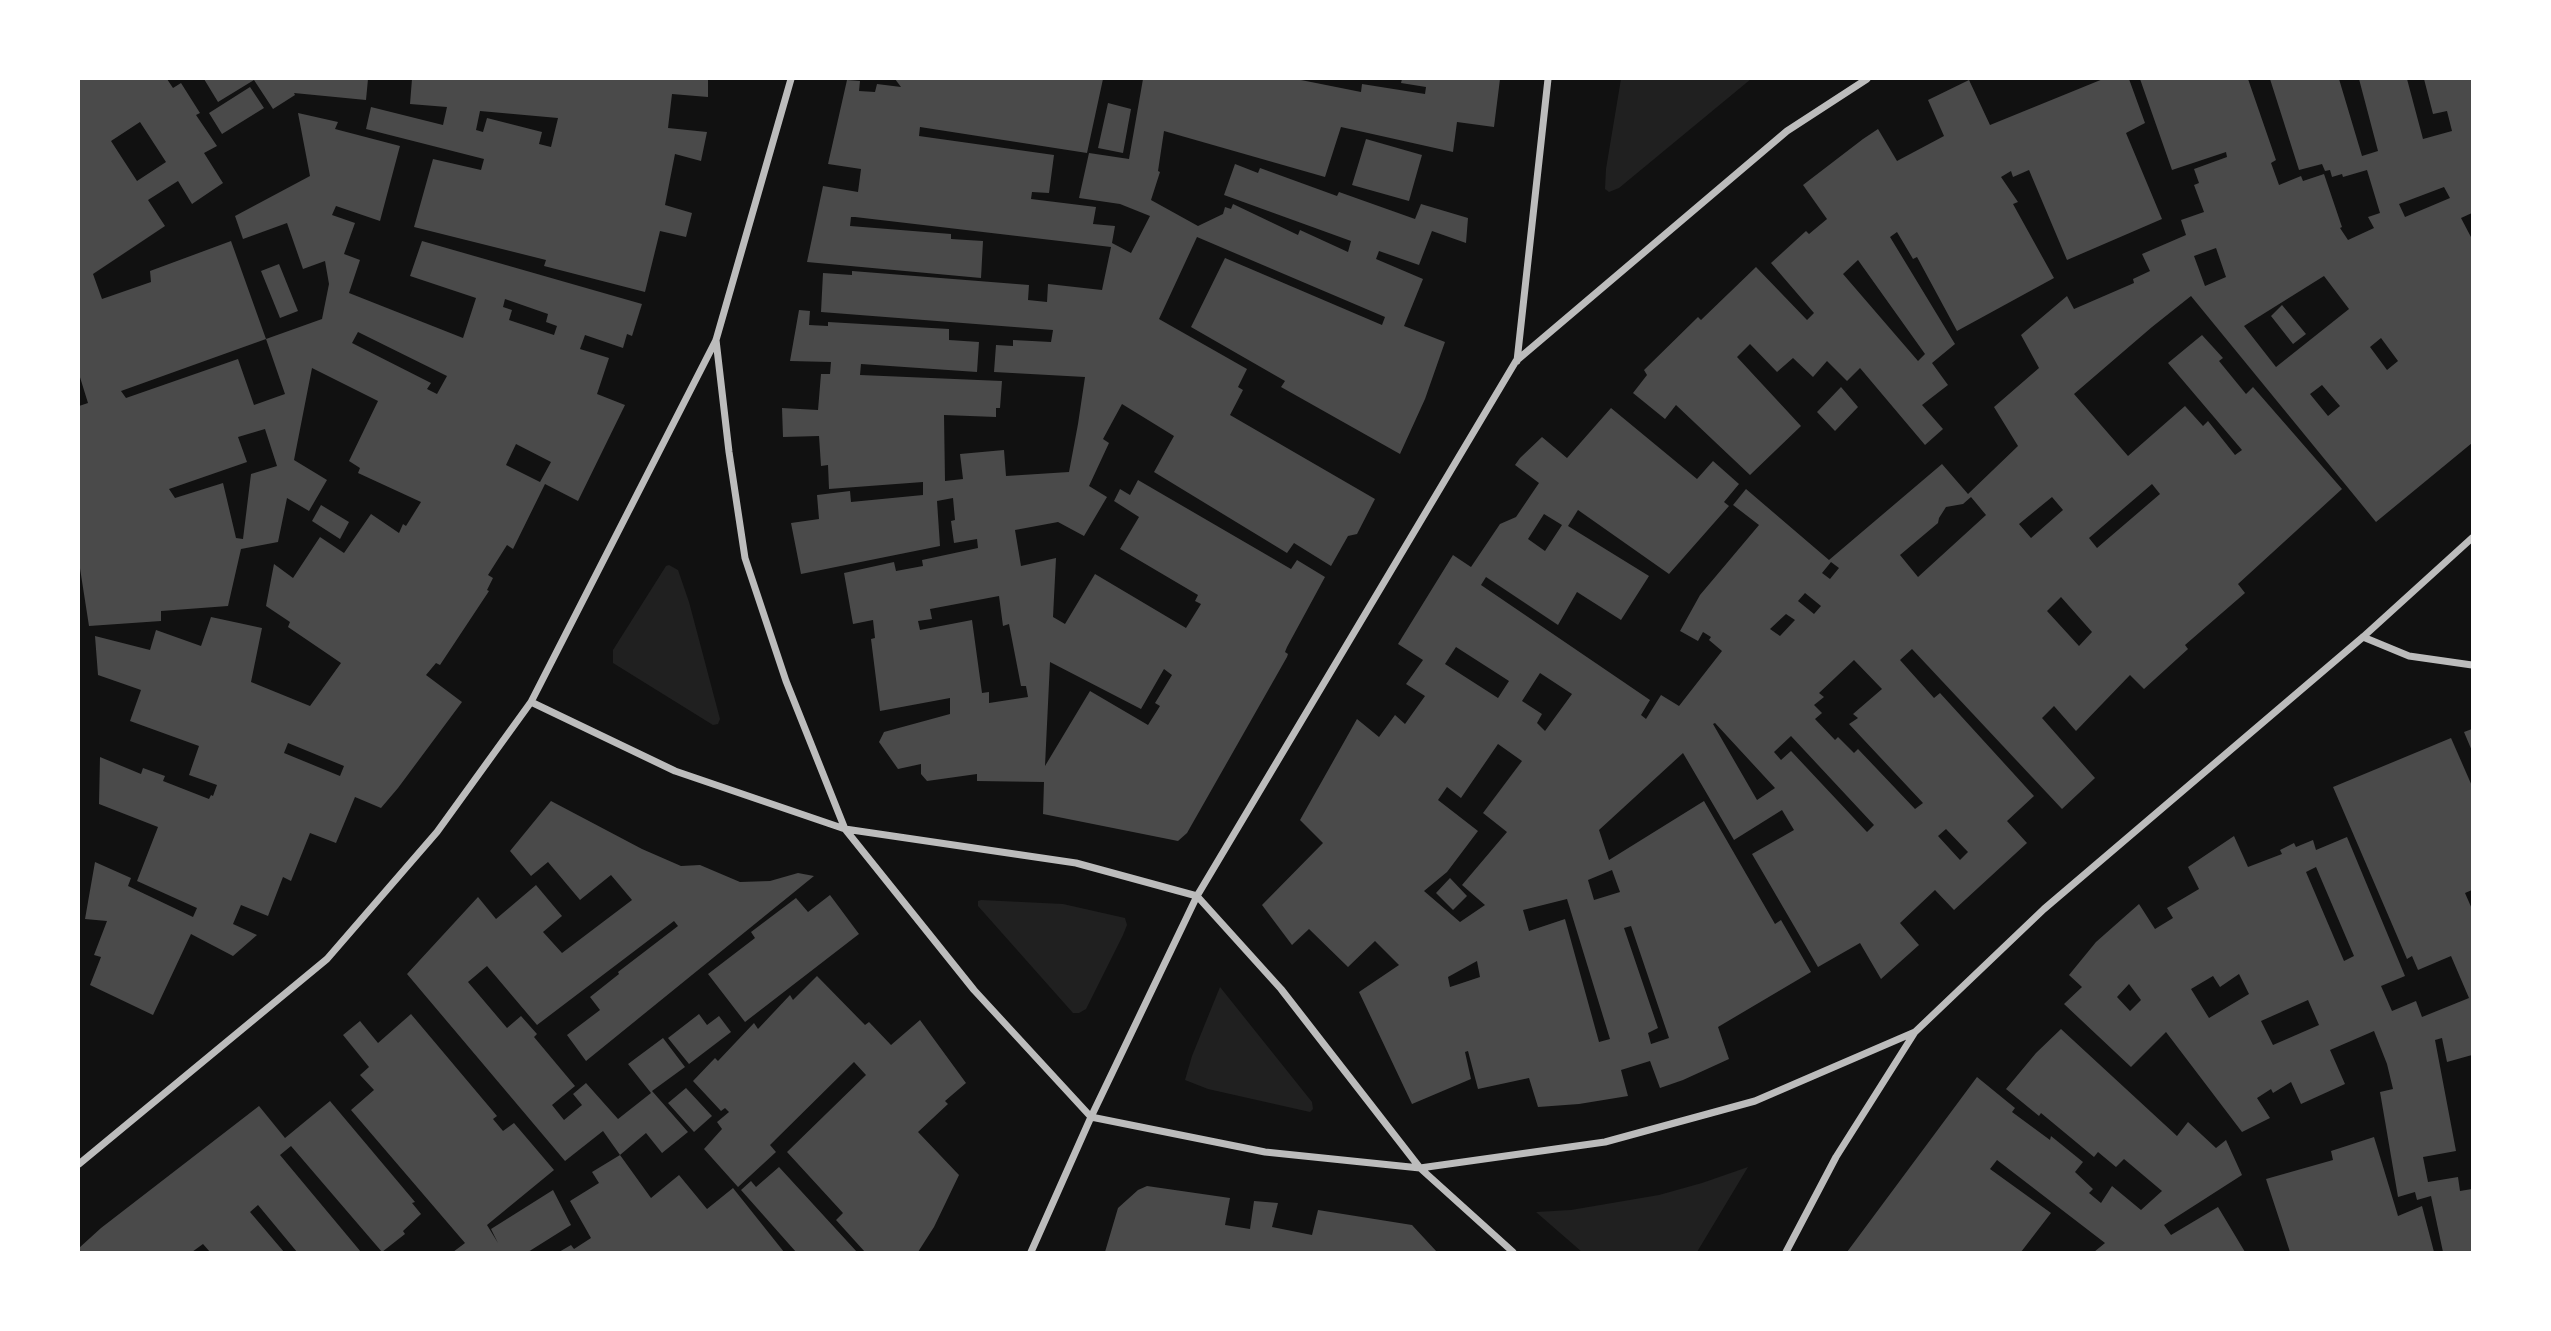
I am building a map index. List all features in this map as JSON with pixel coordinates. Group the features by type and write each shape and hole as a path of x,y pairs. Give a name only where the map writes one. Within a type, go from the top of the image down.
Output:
{"street":[{"path":"79,1164 327,959 438,831 531,702 716,340 791,79"},
{"path":"1517,361 1548,79"},
{"path":"1031,1252 1091,1117 1197,896 1517,361 1787,131 1867,79"},
{"path":"716,340 729,452 746,558 786,681 845,829 974,990 1091,1117 1265,1152 1420,1168 1605,1142 1755,1101 1915,1032"},
{"path":"1786,1252 1836,1157 1915,1032 2044,909 2363,637 2472,538"},
{"path":"2363,637 2409,656 2472,665"},
{"path":"531,702 675,771 845,829 1076,863 1197,896 1281,989 1420,1168 1513,1252"}],"shaded area":[{"path":"1621,79 1751,79 1619,188 1609,192 1605,189 1606,169"},
{"path":"669,565 678,570 689,602 720,719 718,724 713,725 613,663 613,650"},
{"path":"978,901 1063,904 1125,918 1127,925 1123,935 1086,1009 1073,1013 978,906"},
{"path":"1220,987 1312,1102 1313,1109 1310,1112 1208,1089 1185,1080"},
{"path":"1748,1167 1697,1252 1582,1252 1536,1212 1571,1210 1659,1195"}],"building":[{"path":"79,79 167,79 173,88 181,83 200,113 196,115 217,146 204,153 223,183 192,204 178,181 148,200 165,226 93,274 102,299 151,282 150,271 231,241 266,339 322,319 329,284 325,261 303,269 287,223 243,239 235,216 310,176 298,113 338,122 335,129 400,146 380,221 336,206 332,215 355,223 344,254 360,260 349,293 463,338 476,298 410,276 422,241 642,304 632,336 627,334 623,348 585,335 580,349 609,358 597,394 625,405 578,501 545,484 513,549 507,545 488,575 493,578 487,590 489,591 440,665 436,663 426,675 462,702 381,808 355,797 336,843 310,833 291,881 283,877 268,916 241,905 233,924 257,935 233,956 191,934 153,1015 90,985 101,957 94,955 107,921 85,919 95,862 131,878 128,886 193,917 197,908 137,881 158,827 99,804 100,757 141,774 143,768 165,776 163,781 209,799 217,785 189,775 199,746 130,721 141,690 98,675 95,636 150,650 156,630 201,646 211,617 262,628 251,682 310,706 341,663 288,627 290,622 266,606 274,564 293,578 320,537 344,553 371,514 399,533 421,502 358,473 360,468 349,461 378,401 312,368 294,460 327,480 309,511 287,498 278,542 241,549 228,606 161,611 161,621 89,626 79,562 79,406 88,403 79,374","holes":["140,122 166,162 137,181 111,141","505,299 548,314 546,322 557,326 554,335 509,320 512,310 503,307","358,332 447,376 437,394 427,389 431,383 352,343","266,339 285,394 254,405 238,359 126,398 121,391","265,429 277,466 251,474 243,539 236,538 223,483 175,498 169,489 247,462 238,437","516,444 551,462 540,482 506,465","288,743 344,766 340,776 284,753"]},
{"path":"204,79 368,79 366,100 294,93 295,95 273,109 254,80 218,102"},
{"path":"412,79 708,79 708,97 672,94 668,128 707,132 701,161 675,154 665,205 692,213 686,237 660,231 645,292 544,266 546,260 414,227 433,159 481,170 484,159 366,129 371,107 443,125 447,107 410,104","holes":["480,111 558,118 551,147 539,144 542,132 487,118 483,132 476,130"]},
{"path":"895,79 1103,79 1087,153 920,127 919,136 1054,155 1049,193 1032,192 1031,199 1096,207 1093,224 1115,226 1112,243 1131,253 1150,216 1120,204 1079,198 1089,153 1129,159 1143,79 1296,79 1361,92 1362,84 1425,94 1426,87 1401,83 1402,79 1500,79 1494,127 1457,122 1453,152 1341,127 1325,177 1164,131 1160,172 1151,200 1198,226 1223,214 1225,207 1231,209 1233,204 1298,235 1300,230 1348,252 1351,241 1224,195 1235,164 1258,173 1260,168 1337,196 1339,192 1415,219 1421,204 1468,218 1466,243 1432,231 1419,265 1379,251 1376,259 1423,279 1404,326 1445,342 1425,399 1400,454 1281,387 1285,381 1191,327 1225,258 1382,325 1385,317 1197,237 1159,319 1247,369 1238,387 1243,390 1230,415 1375,499 1357,534 1348,536 1331,566 1294,543 1287,553 1154,472 1174,436 1122,404 1103,439 1109,443 1089,486 1107,497 1084,536 1058,522 1015,530 1021,566 1056,558 1053,617 1065,624 1095,574 1186,628 1201,604 1195,601 1198,595 1120,549 1139,517 1114,501 1120,489 1130,495 1138,480 1291,569 1297,560 1325,577 1287,647 1287,657 1187,833 1178,841 1043,814 1044,782 977,781 977,774 927,781 921,774 921,764 898,769 879,742 884,732 950,714 950,698 880,711 871,639 875,638 873,620 853,624 844,573 894,562 896,571 923,566 922,560 978,548 977,539 954,543 951,521 955,520 953,498 937,501 940,546 801,574 791,523 819,519 817,495 850,491 851,502 923,495 923,482 829,489 828,465 821,466 819,436 783,437 782,408 818,410 821,374 830,374 831,362 790,361 799,310 810,311 809,325 828,326 828,322 949,329 949,340 979,342 977,372 861,364 860,375 1002,381 1000,408 996,408 996,417 944,415 945,481 963,479 960,454 1004,450 1006,476 1069,472 1085,377 994,372 996,345 1013,346 1013,340 1051,342 1053,330 821,312 823,273 852,275 852,271 1029,285 1028,300 1047,302 1048,284 1102,290 1111,247 855,217 851,217 850,226 951,234 951,239 983,241 981,278 807,262 823,186 858,192 861,169 828,164 847,80 860,81 859,91 875,92 877,84 901,87","holes":["999,596 1003,626 1009,624 1021,686 1026,686 1028,697 989,703 989,692 982,693 972,620 920,630 918,621 932,619 930,609","1050,662 1141,709 1164,669 1172,675 1155,703 1160,706 1148,725 1090,691 1045,766"]},
{"path":"2103,79 2129,79 2145,123 2126,133 2162,219 2067,260 2029,170 2013,177 2011,171 2001,177 2018,202 2013,204 2054,278 1957,331 1917,257 1913,259 1897,232 1890,237 1955,344 1932,363 1948,385 1922,405 1943,429 1925,445 1860,368 1847,381 1827,361 1813,377 1793,358 1777,372 1750,344 1737,357 1801,426 1750,475 1676,405 1665,419 1633,393 1647,375 1644,370 1698,317 1701,320 1756,267 1807,320 1814,313 1771,263 1806,231 1809,234 1827,219 1803,185 1863,139 1878,129 1897,161 1944,136 1928,100 1969,80 1990,125","holes":["1858,260 1925,354 1918,361 1843,274"]},
{"path":"2140,79 2248,79 2276,160 2271,163 2279,185 2301,176 2303,181 2324,174 2342,227 2340,228 2348,240 2374,228 2368,217 2380,213 2367,170 2343,177 2342,174 2332,177 2330,170 2325,171 2322,164 2299,170 2270,79 2339,79 2362,156 2378,151 2359,79 2407,79 2423,139 2452,131 2447,111 2433,114 2424,79 2472,79 2472,213 2461,218 2472,239 2472,443 2376,522 2191,296 2074,394 2128,456 2185,406 2203,426 2208,421 2235,455 2242,450 2168,363 2202,335 2223,358 2219,361 2246,394 2253,387 2342,489 2238,584 2245,593 2185,645 2188,649 2144,689 2130,675 2076,731 2054,706 2042,718 2095,778 2062,809 1912,649 1900,660 1934,698 1940,693 2034,796 2007,821 2027,843 1954,910 1935,890 1900,923 1919,945 1881,979 1860,943 1818,967 1752,854 1794,830 1782,810 1734,840 1683,753 1599,830 1609,860 1704,801 1775,924 1781,920 1811,972 1718,1027 1729,1059 1660,1088 1650,1061 1621,1070 1628,1096 1538,1107 1529,1078 1478,1089 1468,1051 1465,1052 1471,1079 1412,1104 1359,992 1399,965 1375,941 1348,967 1309,929 1292,945 1262,905 1323,843 1300,820 1357,719 1379,737 1395,715 1405,724 1425,696 1406,684 1423,660 1398,644 1453,555 1471,567 1500,524 1516,517 1539,483 1515,465 1520,458 1542,437 1567,458 1611,408 1697,479 1713,461 1739,484 1724,502 1729,506 1669,574 1578,510 1568,526 1649,576 1621,620 1577,592 1558,625 1486,577 1481,585 1650,700 1641,715 1646,719 1661,695 1679,706 1722,651 1709,640 1711,637 1703,632 1698,641 1680,631 1700,595 1759,525 1733,505 1746,489 1829,560 1942,464 1968,494 2018,446 1994,407 2039,368 2021,335 2067,296 2074,309 2134,283 2133,279 2150,271 2142,254 2186,235 2181,220 2204,212 2194,185 2199,183 2194,169 2227,157 2226,152 2172,170","holes":["2444,187 2450,198 2405,217 2399,204","2216,248 2226,277 2205,286 2194,256","2324,276 2349,309 2276,367 2244,326","2381,338 2398,361 2387,370 2370,347","2322,385 2340,406 2328,416 2310,394","2152,484 2160,494 2097,548 2089,538","1971,497 1986,515 1918,577 1900,555 1938,523 1946,507 1963,504","2052,497 2063,510 2031,538 2019,524","1544,514 1562,525 1545,551 1528,539","1831,562 1839,568 1830,579 1822,573","1805,593 1821,606 1814,614 1798,601","2061,597 2092,632 2079,646 2047,611","1786,614 1795,620 1780,636 1770,629","1456,647 1509,681 1498,698 1445,664","1854,660 1882,689 1853,714 1858,718 1849,724 1923,803 1915,809 1858,749 1854,753 1838,737 1835,740 1815,719 1822,713 1814,705 1824,697 1819,693","1540,673 1572,694 1545,731 1537,723 1542,714 1522,701","1715,723 1775,788 1757,800 1713,724","1791,736 1874,825 1867,832 1791,751 1781,760 1774,752","1498,744 1522,761 1483,813 1507,832 1462,885 1485,905 1460,922 1424,891 1447,872 1478,831 1438,800 1447,787 1461,798","1946,829 1968,852 1960,860 1938,836","1612,870 1620,892 1594,900 1588,880","1567,899 1610,1039 1599,1042 1565,919 1529,931 1523,910","1631,926 1669,1038 1651,1044 1648,1033 1658,1028 1624,928","1477,961 1480,977 1450,987 1448,977"]},
{"path":"250,87 264,108 222,134 209,113"},
{"path":"1108,103 1131,109 1123,153 1098,148"},
{"path":"1366,139 1422,155 1409,201 1352,185"},
{"path":"279,264 298,311 280,318 261,271"},
{"path":"2282,305 2306,334 2293,344 2271,316"},
{"path":"1841,387 1858,407 1835,431 1817,412"},
{"path":"321,505 349,522 340,539 312,521"},
{"path":"2472,729 2472,751 2464,732"},
{"path":"2451,738 2472,786 2472,890 2465,893 2472,909 2472,1055 2447,1062 2442,1038 2435,1040 2456,1151 2423,1157 2428,1182 2458,1177 2460,1191 2472,1189 2472,1252 2443,1252 2431,1196 2417,1200 2415,1192 2398,1197 2380,1092 2393,1089 2374,1031 2330,1050 2345,1084 2301,1104 2291,1082 2273,1093 2271,1089 2257,1098 2270,1118 2242,1132 2166,1032 2131,1067 2064,1004 2082,987 2069,975 2096,942 2139,904 2155,929 2173,918 2167,908 2199,889 2188,867 2234,836 2248,867 2282,854 2280,850 2294,843 2296,847 2313,840 2316,850 2347,837 2405,976 2381,986 2392,1011 2416,1001 2422,1017 2469,998 2451,956 2418,970 2412,956 2407,959 2333,787","holes":["2316,867 2354,956 2344,961 2306,872","2239,974 2249,994 2209,1018 2191,989 2213,976 2220,987","2129,984 2141,1000 2130,1011 2117,997","2308,1000 2319,1025 2273,1045 2261,1021"]},
{"path":"551,801 642,849 681,866 700,865 740,882 770,881 798,873 814,876 586,1061 567,1035 600,1010 590,997 678,926 674,921 537,1025 487,966 468,982 507,1028 521,1016 537,1034 534,1037 575,1086 552,1105 564,1120 582,1105 573,1094 586,1083 618,1119 651,1093 628,1064 663,1038 685,1067 652,1091 688,1132 662,1153 646,1133 620,1155 603,1131 565,1161 407,974 478,897 496,919 536,885 562,916 543,932 562,953 632,900 611,875 580,900 548,862 531,876 510,851"},
{"path":"1450,878 1467,896 1453,910 1436,893"},
{"path":"830,895 859,934 745,1022 708,974 755,938 751,932 796,898 808,912"},
{"path":"817,976 865,1025 869,1022 891,1045 920,1020 966,1083 945,1101 948,1104 918,1132 959,1175 934,1227 918,1252 865,1252 836,1220 843,1213 787,1152 866,1075 854,1062 770,1145 776,1152 738,1187 704,1149 722,1129 717,1122 729,1112 725,1108 721,1111 693,1081 715,1058 718,1061 754,1023 758,1029 790,995 793,1000"},
{"path":"411,1014 497,1116 493,1119 503,1131 514,1123 554,1170 487,1225 498,1243 491,1229 553,1190 571,1225 528,1252 453,1252 465,1243 351,1110 374,1090 360,1075 369,1067 343,1035 360,1021 378,1043"},
{"path":"699,1014 707,1025 719,1016 731,1032 689,1064 668,1038"},
{"path":"2061,1029 2177,1136 2188,1122 2216,1148 2226,1140 2242,1175 2164,1225 2171,1235 2218,1207 2245,1252 2094,1252 2105,1243 1997,1160 1990,1169 2051,1213 2021,1252 1847,1252 1977,1077 2015,1108 2012,1112 2050,1140 2051,1136 2083,1162 2075,1172 2093,1189 2089,1193 2101,1203 2112,1186 2141,1210 2162,1191 2124,1159 2116,1167 2098,1152 2094,1157 2041,1113 2039,1116 2006,1089 2036,1053"},
{"path":"686,1088 712,1116 694,1132 668,1103"},
{"path":"330,1101 415,1202 412,1203 421,1214 403,1231 405,1234 382,1252 291,1146 280,1155 361,1252 297,1252 258,1205 250,1212 284,1252 210,1252 203,1244 192,1252 79,1252 79,1248 101,1228 259,1106 285,1138"},
{"path":"2374,1137 2398,1216 2422,1206 2434,1252 2290,1252 2266,1179 2333,1160 2331,1151"},
{"path":"620,1155 651,1198 679,1175 707,1209 733,1188 784,1252 559,1252 571,1245 574,1249 591,1238 570,1201 599,1183 592,1172"},
{"path":"779,1167 857,1252 796,1252 741,1190 751,1181 756,1187"},
{"path":"1147,1186 1230,1198 1225,1225 1250,1229 1254,1201 1278,1203 1272,1227 1312,1235 1318,1210 1412,1225 1437,1252 1105,1252 1118,1208 1138,1190"}]}
